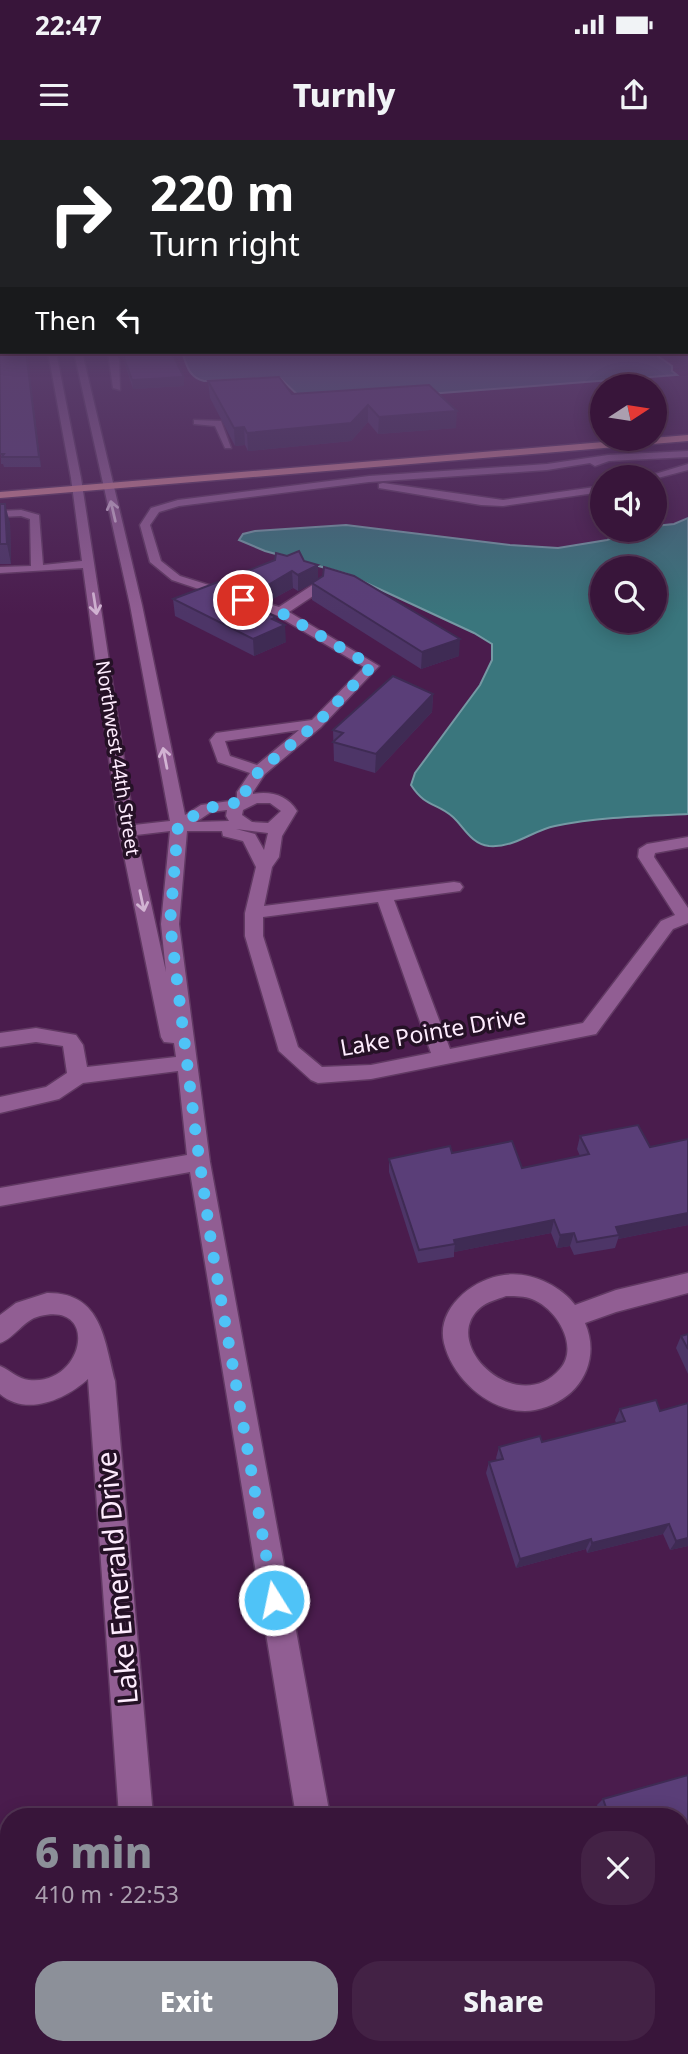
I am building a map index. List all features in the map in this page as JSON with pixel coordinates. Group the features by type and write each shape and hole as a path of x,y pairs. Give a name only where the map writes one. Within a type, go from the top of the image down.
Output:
{"main road":[{"path":"106,481 590,437"},
{"path":"0,484 77,483 688,438"},
{"path":"0,495 77,483"}],"street":[{"name":"Northwest 44th Street","path":"76,436 77,483 127,831 199,1162 312,1808"},
{"name":"Northwest 44th Street","path":"89,436 106,481 136,605 178,825 170,923 199,1162"},
{"path":"224,436 228,446"},
{"path":"264,867 234,812 259,771 316,724 372,666 280,612 176,578 156,562 145,524 155,510 178,503 369,479 441,474 485,479 534,478 571,471 608,458 688,454"},
{"path":"667,472 688,467"},
{"path":"369,479 378,485 481,502 503,503 590,491"},
{"path":"0,514 21,513 34,517 37,569"},
{"path":"0,570 88,564"},
{"path":"280,612 318,587"},
{"path":"259,771 223,759 217,740 221,736 316,724"},
{"path":"259,771 260,781 270,798"},
{"path":"127,831 178,825 245,831 264,839 277,830 289,811 283,803 270,798 207,808 178,825"},
{"name":"Lake Pointe Drive","path":"277,830 271,857 264,867 254,913 254,936 289,1051 318,1075 371,1072 589,1029 667,925 687,918"},
{"path":"687,918 646,856 647,849 688,842"},
{"path":"254,913 454,887"},
{"path":"384,896 443,1058"},
{"path":"0,1040 36,1035 69,1040 73,1045 78,1076"},
{"path":"0,1105 52,1094 78,1076 177,1064"},
{"path":"0,1196 199,1162"},
{"path":"571,1317 616,1301 688,1283"},
{"path":"504,1285 523,1286 542,1292 559,1303 571,1317 579,1335 580,1355 573,1373 560,1387 541,1396 520,1398 498,1392 478,1381 464,1365 456,1347 455,1329 460,1313 470,1299 486,1289 504,1285"},
{"name":"Lake Emerald Drive","path":"0,1332 9,1320 26,1309 45,1304 63,1305 79,1312 89,1325 102,1381 135,1808"},
{"path":"0,1378 4,1384 20,1392 39,1392 59,1387 76,1375 88,1359 92,1341"}],"shaded area":[{"path":"688,518 688,814 621,817 571,823 546,828 515,842 498,846 477,842 453,817 422,798 411,785 415,773 480,685 492,660 492,644 347,574 265,551 239,540 243,534 255,531 346,525 510,545 558,548 595,542 667,542 667,525"}],"building":[{"path":"0,436 36,436 39,457 2,457 4,454 0,454"},
{"path":"0,504 5,504 7,544 0,544"},
{"path":"299,551 304,561 318,565 298,575 292,571 268,585 237,575 275,560 276,553 287,556"},
{"path":"324,567 354,576 460,639 422,652 312,583 323,576"},
{"path":"218,582 252,593 242,599 276,617 272,619 285,625 253,639 173,599"},
{"path":"393,676 433,694 376,754 333,742 343,733 333,730"},
{"path":"638,1125 650,1147 688,1139 688,1213 616,1227 619,1235 577,1242 574,1233 560,1235 554,1220 454,1240 455,1244 419,1250 389,1159 450,1146 452,1153 512,1141 522,1168 589,1154 580,1136"},
{"path":"688,1334 688,1349 681,1336"},
{"path":"656,1400 660,1411 688,1403 688,1538 676,1541 669,1524 592,1543 591,1539 520,1559 489,1462 503,1459 499,1447 540,1436 542,1442 625,1421 620,1409"},
{"path":"688,1775 688,1808 606,1808 603,1799"}],"route":[{"path":"243,600 280,612 372,666 316,724 259,771 245,792 245,801 207,808 178,825 170,923 199,1162 274,1600"}]}
